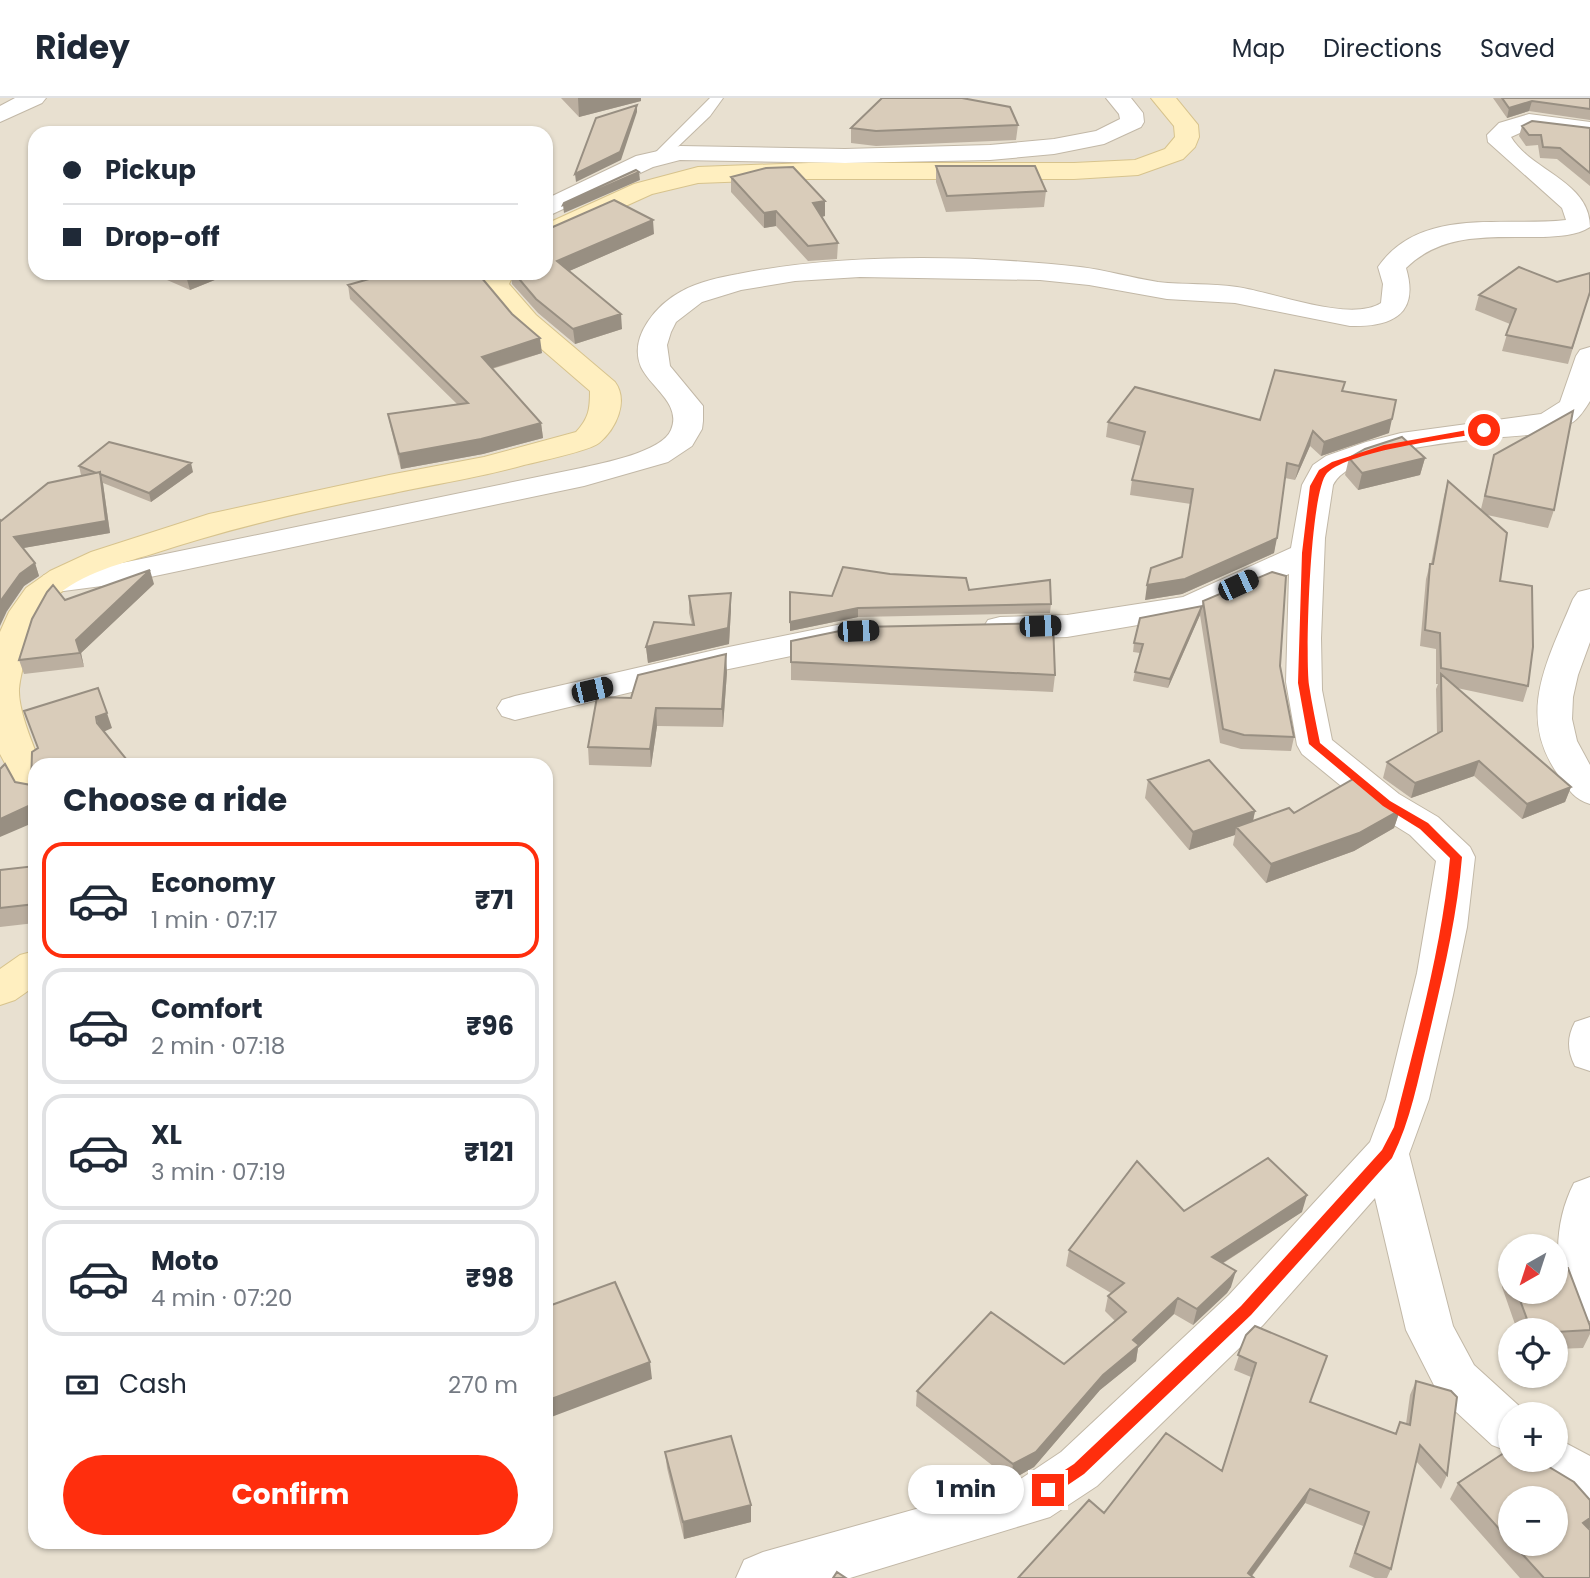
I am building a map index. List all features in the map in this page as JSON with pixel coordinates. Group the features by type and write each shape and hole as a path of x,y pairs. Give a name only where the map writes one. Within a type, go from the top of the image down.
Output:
{"street":[{"path":"0,116 34,98"},
{"path":"553,206 661,155 680,153 934,157 1046,148 1102,138 1126,129 1132,122 1131,113 1118,98"},
{"path":"553,231 643,189 698,174 809,171 1074,171 1138,167 1174,154 1183,147 1187,138 1186,125 1163,98"},
{"path":"56,582 117,575 583,477 644,460 677,446 687,429 688,406 654,369 652,347 659,326 669,311 687,299 725,284 796,271 860,269 1041,272 1082,275 1165,290 1258,298 1348,317 1367,319 1384,314 1394,306 1397,284 1392,267 1408,249 1429,237 1464,231 1573,227 1580,222 1574,205 1500,142 1499,135 1505,128 1516,123 1590,129"},
{"path":"1550,124 1590,140"},
{"path":"28,775 11,735 1,690 8,658 26,612 38,595 56,582 103,559 220,521 389,484 487,466 587,438 600,424 605,411 605,388 526,321 493,280"},
{"path":"763,1578 1032,1500 1079,1469 1246,1310 1387,1154 1400,1127 1437,974 1453,893 1456,857 1424,826 1387,803 1315,744 1304,683 1307,553 1315,486 1323,472 1335,464 1384,448 1458,433 1549,421 1569,411 1577,398 1590,356"},
{"path":"975,628 1067,626 1191,606 1307,553"},
{"path":"1590,598 1561,673 1553,702 1554,733 1570,768 1590,791"},
{"path":"515,708 719,660 871,631"},
{"path":"0,989 28,970"},
{"path":"1590,1033 1590,1054"},
{"path":"1387,1154 1430,1330 1457,1381 1498,1418"},
{"path":"1590,1196 1579,1242 1584,1284 1590,1300"}],"lane":[{"path":"661,155 705,114 717,98"}],"shaded area":[{"path":"0,98 1590,98 1590,1578 0,1578"}],"building":[{"path":"882,98 962,98 1010,107 1018,125 876,131 851,128"},
{"path":"1502,98 1590,98 1590,109 1532,101 1509,108"},
{"path":"637,105 620,152 575,174 596,118"},
{"path":"1532,121 1590,128 1590,173 1560,148 1543,147 1541,135 1529,135 1522,126"},
{"path":"936,166 1035,166 1046,191 947,196"},
{"path":"793,167 825,201 813,203 838,243 808,246 776,211 764,213 731,177 766,168"},
{"path":"636,170 639,172 563,205 564,203"},
{"path":"614,200 653,220 557,261 621,314 573,329 536,299 520,280 553,280 553,227"},
{"path":"1519,267 1557,282 1590,273 1590,292 1572,348 1506,335 1516,309 1479,295"},
{"path":"366,280 484,280 512,314 540,338 482,357 541,423 481,439 399,454 388,414 468,403 348,285"},
{"path":"1275,370 1345,382 1342,391 1396,400 1392,419 1324,442 1313,431 1299,466 1287,463 1277,538 1185,579 1147,585 1151,568 1182,557 1193,489 1132,480 1145,432 1108,422 1135,387 1260,420"},
{"path":"1573,411 1554,510 1485,496 1494,455"},
{"path":"1402,437 1425,458 1362,473 1349,458 1365,449"},
{"path":"109,442 191,463 149,493 79,466"},
{"path":"100,472 106,521 14,537 35,563 20,574 0,604 0,520 48,483"},
{"path":"1448,481 1507,533 1500,581 1532,586 1533,647 1528,686 1441,668 1440,633 1425,630 1430,564 1433,564"},
{"path":"843,567 890,574 966,578 969,590 1050,580 1051,604 858,608 790,622 790,592 832,596"},
{"path":"150,570 76,640 80,653 19,660 32,619 53,585 65,600"},
{"path":"1272,572 1286,576 1280,666 1294,737 1244,735 1223,729 1203,601"},
{"path":"731,593 728,628 646,647 654,622 694,625 689,596"},
{"path":"1202,606 1170,679 1135,672 1143,644 1134,643 1140,618"},
{"path":"1053,623 1055,675 791,662 791,641 859,627"},
{"path":"726,654 722,709 656,708 650,749 588,747 597,697 631,698 638,675"},
{"path":"1441,674 1571,787 1527,804 1479,761 1415,783 1387,762 1442,731"},
{"path":"98,688 107,713 96,717 97,723 125,758 32,758 32,752 38,748 24,711"},
{"path":"1209,760 1255,811 1193,832 1148,780"},
{"path":"5,764 15,782 28,784 28,806 0,819 0,769"},
{"path":"1355,778 1400,810 1359,833 1271,864 1236,827 1289,808 1294,813"},
{"path":"28,867 28,905 0,908 0,870"},
{"path":"1268,1158 1307,1195 1212,1257 1236,1271 1197,1309 1178,1298 1133,1340 1139,1345 1103,1375 1036,1452 1013,1464 917,1391 991,1312 1064,1364 1126,1312 1108,1296 1124,1283 1069,1250 1137,1161 1184,1211"},
{"path":"1568,1268 1590,1330 1568,1331 1568,1318 1527,1318 1521,1304 1568,1304"},
{"path":"615,1282 650,1362 553,1398 553,1304"},
{"path":"1255,1326 1327,1356 1310,1402 1396,1434 1400,1422 1410,1425 1416,1381 1451,1391 1457,1397 1447,1475 1420,1445 1391,1569 1355,1553 1369,1512 1310,1489 1248,1573 1254,1578 1018,1578 1089,1500 1104,1513 1166,1433 1222,1471 1256,1363 1238,1355 1246,1335"},
{"path":"731,1436 751,1505 683,1522 665,1452"},
{"path":"1498,1457 1498,1472 1558,1472 1574,1482 1590,1500 1590,1518 1583,1523 1590,1530 1590,1578 1544,1578 1524,1556 1568,1556 1568,1486 1498,1486 1498,1528 1458,1483"},
{"path":"837,1572 846,1578 833,1578"}],"route":[{"path":"1048,1490 1079,1469 1246,1310 1387,1154 1400,1127 1450,914 1456,857 1424,826 1349,775 1315,744 1304,683 1307,553 1311,511 1315,486 1323,472 1351,456 1484,430"}]}
